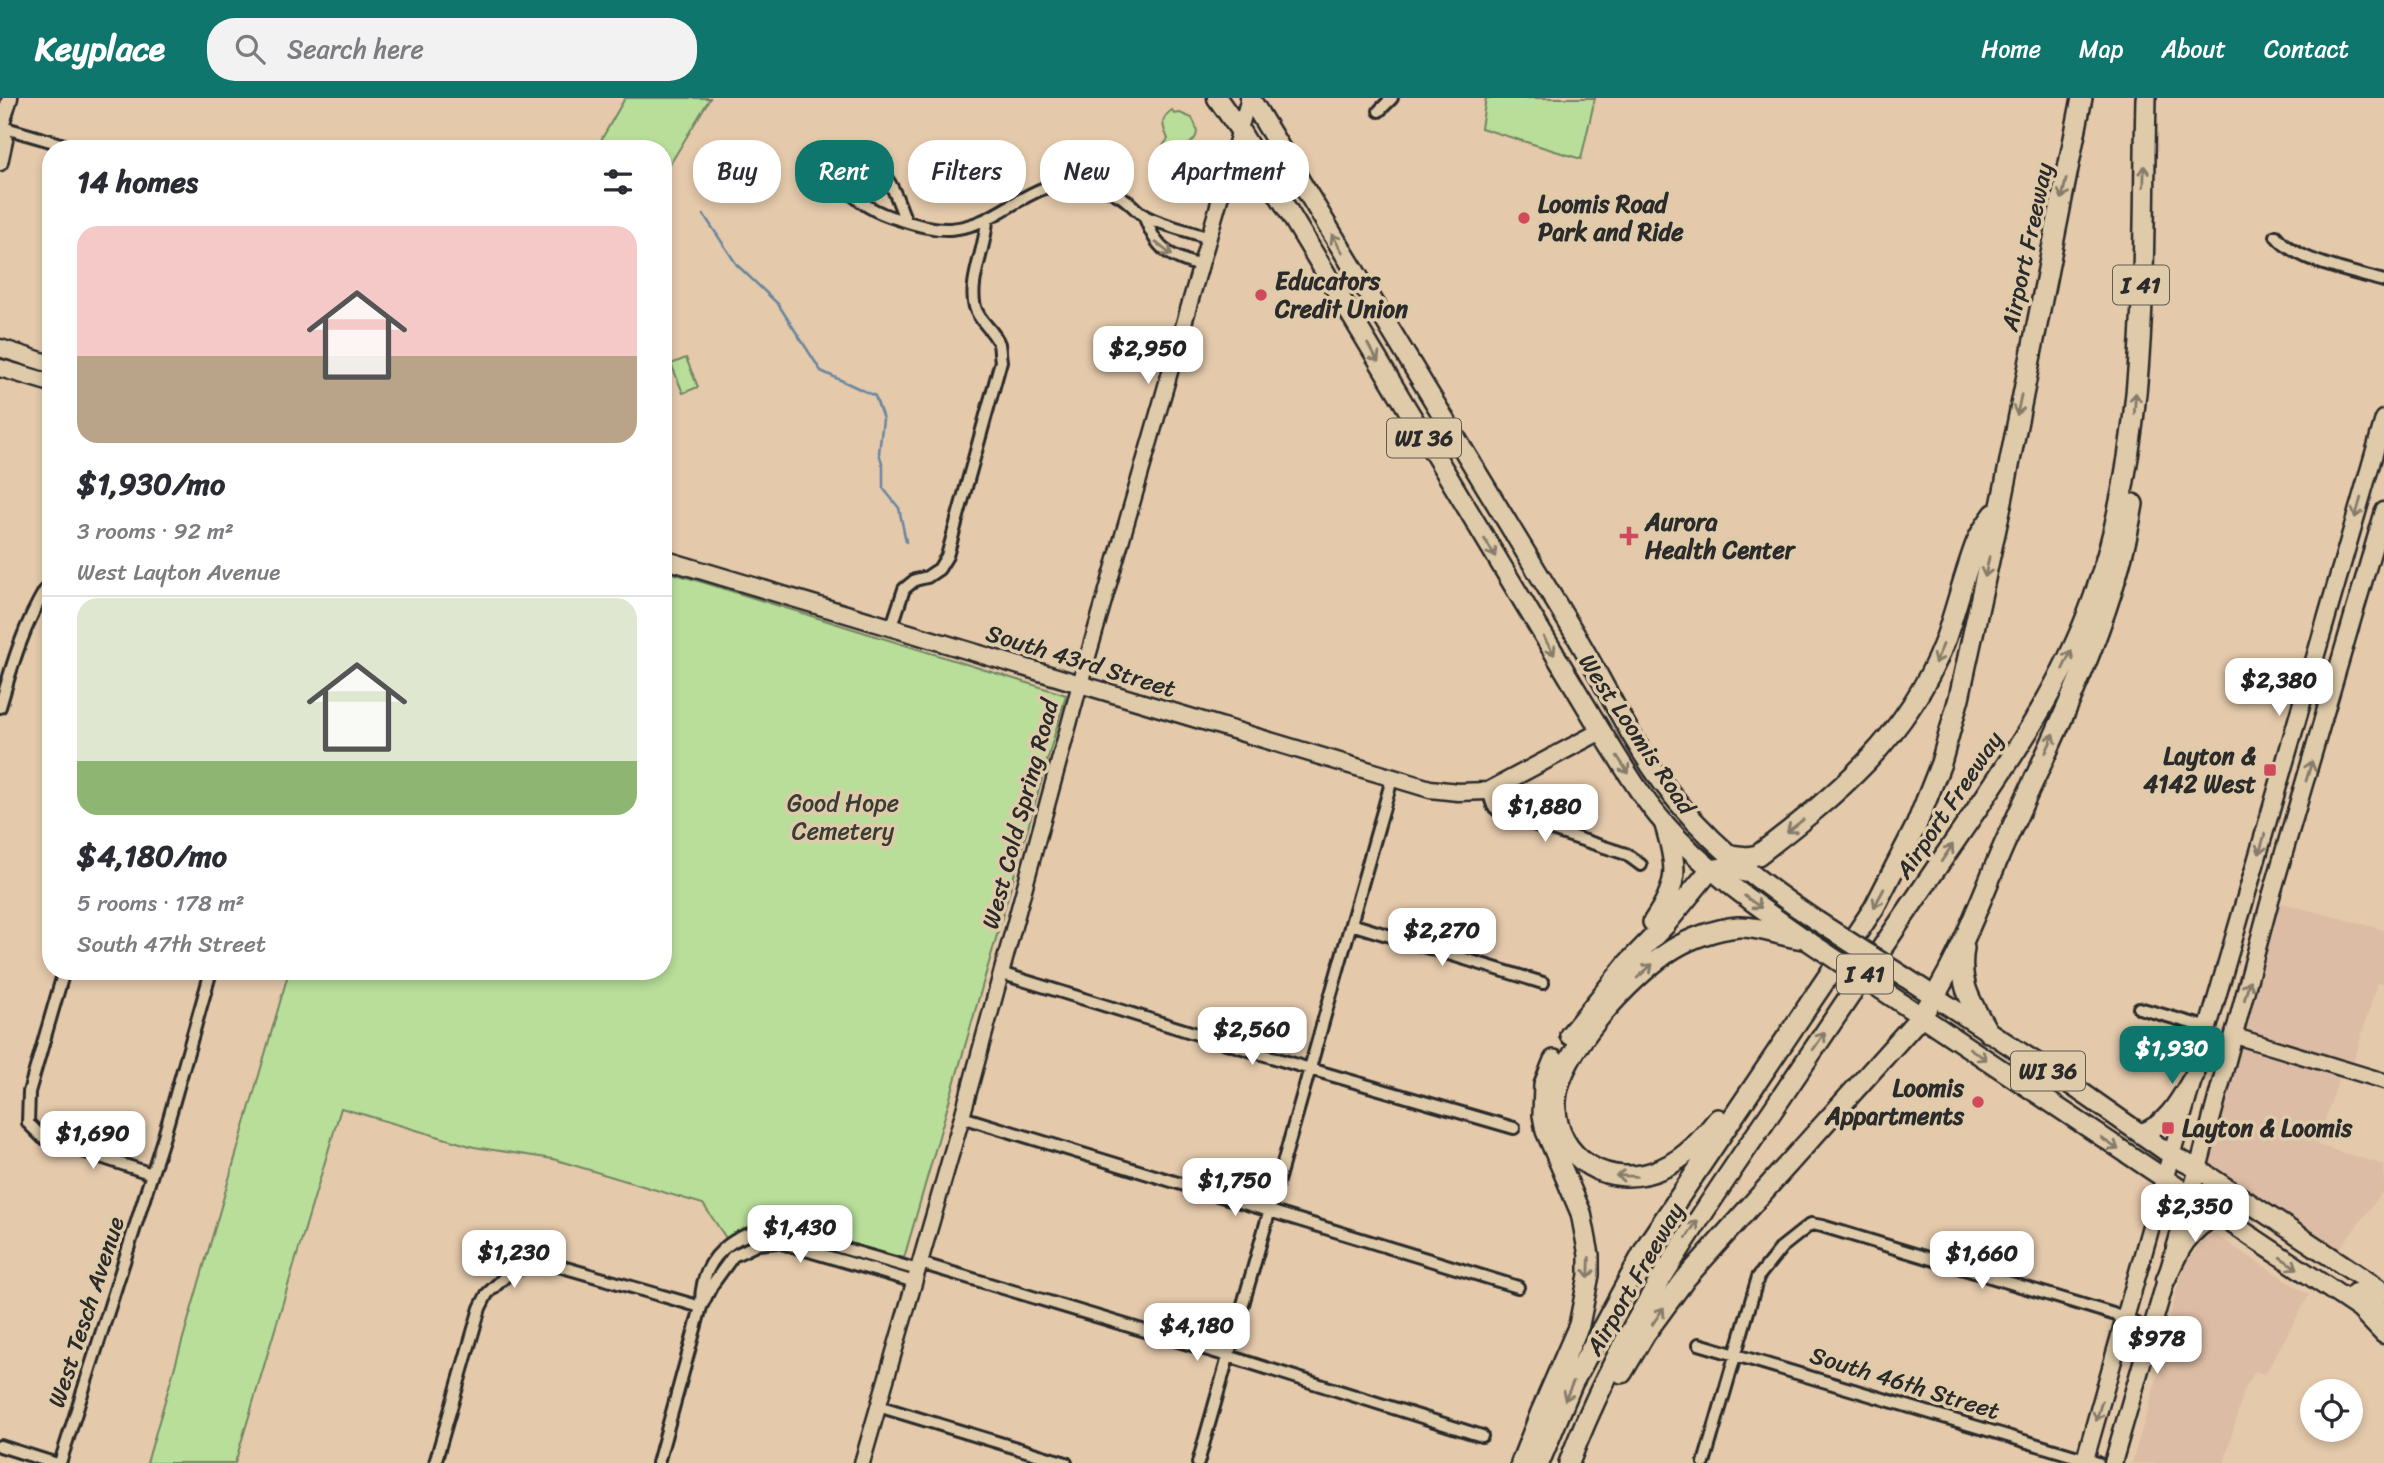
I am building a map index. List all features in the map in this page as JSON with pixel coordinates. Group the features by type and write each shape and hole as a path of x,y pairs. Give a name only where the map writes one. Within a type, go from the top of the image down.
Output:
{"highway":[{"name":"Airport Freeway","path":"1539,1463 1572,1384 1649,1242 1874,908 1916,826 1941,762 1959,698 2002,501 2082,98"},
{"name":"Airport Freeway","path":"1569,1463 1615,1359 1664,1272 1990,790 2047,701 2070,656 2107,556 2127,471 2134,425 2139,349 2146,98"},
{"path":"1580,1463 1619,1379 1686,1278 1921,1016 1934,998 1966,931 2106,609 2124,548 2135,488 2127,471"},
{"path":"1729,855 1747,858 1758,855 1843,787 1876,753 1907,712 1928,677 1943,644 1978,539 2002,501"},
{"path":"1629,962 1671,892 1675,872 1674,860 1665,825"},
{"path":"1521,1463 1579,1325 1590,1275 1581,1213 1546,1131 1542,1099 1553,1061 1572,1031 1710,870 1724,868 1750,873"},
{"path":"1805,939 1751,928 1723,930 1685,942 1649,966 1581,1041 1562,1073 1556,1102 1557,1117 1567,1144 1588,1166 1618,1176 1640,1176 1674,1162 1707,1132 1787,1024 1812,1001"},
{"path":"1966,931 1962,979 1988,1032"}],"main road":[{"name":"West Loomis Road","path":"1217,98 1239,129 1601,732 1665,825 1710,870 1805,939 2360,1309 2384,1334"},
{"name":"West Loomis Road","path":"1249,98 1590,659 1621,718 1652,766 1695,822 1750,873 1817,921 2384,1292"},
{"path":"0,348 42,361"},
{"path":"0,368 42,380"},
{"path":"1415,423 1437,407"},
{"path":"2089,1462 2125,1319 2171,1155 2384,419"},
{"path":"2113,1463 2190,1198 2270,900 2384,510"},
{"name":"South 43rd Street","path":"672,562 1392,779 1437,790 1488,791 1601,732"},
{"path":"1564,670 1596,703 1621,718"},
{"path":"1601,732 1618,734 1652,766"},
{"path":"2141,1133 2151,1129 2170,1114 2194,1076"},
{"path":"2166,1279 2179,1250 2190,1234 2216,1215"},
{"path":"2321,1284 2328,1280 2338,1282 2384,1312"}],"street":[{"name":"West Cold Spring Road","path":"862,1463 962,1117 1080,684 1249,98"},
{"path":"1379,111 1392,98"},
{"path":"0,163 5,140 1,128 6,101"},
{"path":"1,128 45,140"},
{"path":"906,221 886,177 876,168 861,163 848,169 845,185 850,193 875,210 906,221 935,229 951,229 987,219 1030,193 1060,184 1088,184 1124,199 1144,215 1208,237"},
{"path":"1144,215 1152,237 1160,248 1169,255 1200,267"},
{"path":"891,629 904,589 915,580 927,577 939,569 947,556 1001,361 999,344 980,320 974,306 973,287 986,238 987,219"},
{"path":"2276,236 2286,247 2299,254 2384,281"},
{"path":"0,707 5,668 42,598"},
{"path":"1198,1463 1392,779"},
{"path":"1488,791 1493,806 1502,814 1626,854 1641,865"},
{"path":"1351,924 1543,983"},
{"path":"1000,973 1310,1069 1514,1128"},
{"path":"61,980 29,1092 28,1123 43,1138 152,1174"},
{"name":"West Tesch Avenue","path":"60,1463 152,1174 208,980"},
{"path":"2139,1008 2209,1028"},
{"path":"2235,1036 2384,1081"},
{"path":"962,1117 1518,1287"},
{"path":"1704,1463 1760,1272 1800,1231 1811,1224 2125,1319 2151,1330"},
{"path":"778,1242 780,1230"},
{"path":"701,1307 701,1289 713,1260 724,1248 748,1233 780,1230 918,1272 1228,1356 1482,1436"},
{"path":"658,1463 701,1307 733,1256 758,1244 778,1242 918,1272"},
{"path":"435,1463 480,1308 491,1289 508,1274 537,1264 552,1264 701,1307"},
{"name":"South 46th Street","path":"1699,1344 2089,1462"},
{"path":"878,1406 1066,1463"},
{"path":"0,1446 54,1463"}],"shaded area":[{"path":"2270,900 2384,930 2384,984 2377,983 2351,1071 2342,1068 2317,1145 2384,1165 2384,1190 2336,1253 2198,1169"},
{"path":"2211,1232 2309,1295 2265,1374 2255,1371 2244,1390 2224,1463 2132,1463 2167,1345 2168,1322 2184,1264"}],"green space":[{"path":"625,98 710,98 672,161 672,140 601,140"},
{"path":"1486,98 1595,98 1581,159 1481,128"},
{"path":"1172,110 1174,114 1180,113 1192,118 1197,132 1194,140 1167,140 1164,120"},
{"path":"686,358 698,387 683,393 672,364"},
{"name":"Good Hope Cemetery","path":"672,573 1066,695 904,1258 787,1227 750,1226 726,1238 703,1204 553,1159 474,1147 341,1108 235,1463 147,1463 286,980 672,980"}],"waterway":[{"path":"704,215 737,265 778,304 821,371 875,396 883,419 879,453 883,466 883,488 899,508 906,542"}],"place":[{"name":"Loomis Road Park and Ride","path":"1524,218"},
{"name":"Educators Credit Union","path":"1261,295"},
{"name":"Aurora Health Center","path":"1629,536"},
{"name":"Layton & 4142 West","path":"2270,770"},
{"name":"Loomis Appartments","path":"1978,1102"},
{"name":"Layton & Loomis","path":"2168,1128"}]}
